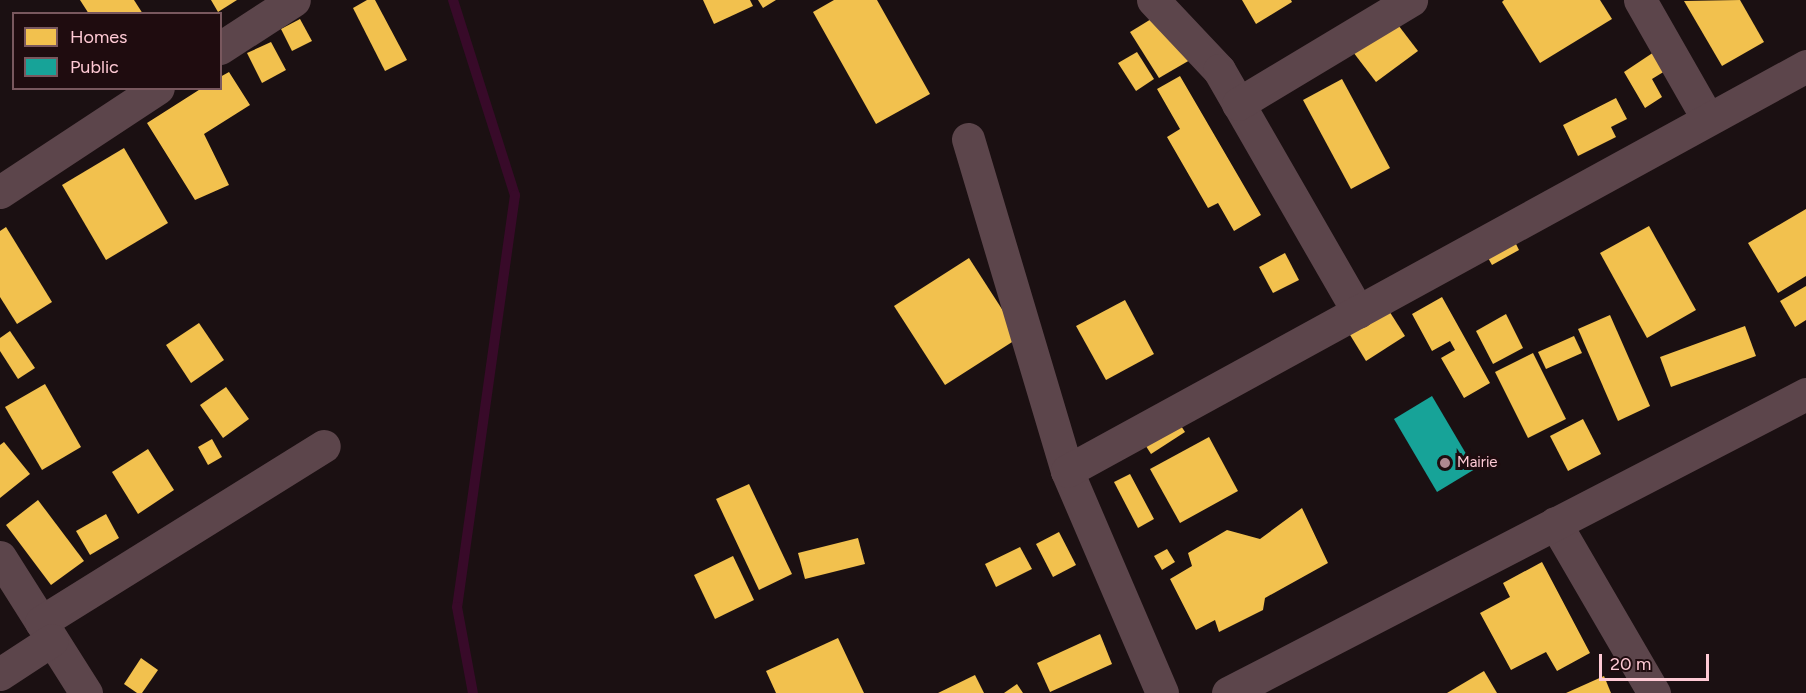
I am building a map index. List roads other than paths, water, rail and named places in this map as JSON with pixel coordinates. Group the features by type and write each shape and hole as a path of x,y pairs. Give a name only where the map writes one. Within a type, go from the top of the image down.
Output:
{"street":[{"path":"222,47 294,0"},
{"path":"1153,0 1218,70 1358,312"},
{"path":"1238,104 1412,0"},
{"path":"1640,0 1708,119"},
{"path":"1067,471 1806,66"},
{"path":"0,192 155,90"},
{"path":"968,139 1067,471 1162,693"},
{"path":"1228,693 1806,394"},
{"path":"0,674 47,631 324,446"},
{"path":"1555,524 1654,693"},
{"path":"0,557 86,693"}],"waterway":[{"path":"453,0 515,195 457,607 473,693"}],"place":[{"name":"Mairie","path":"1445,463"}]}
